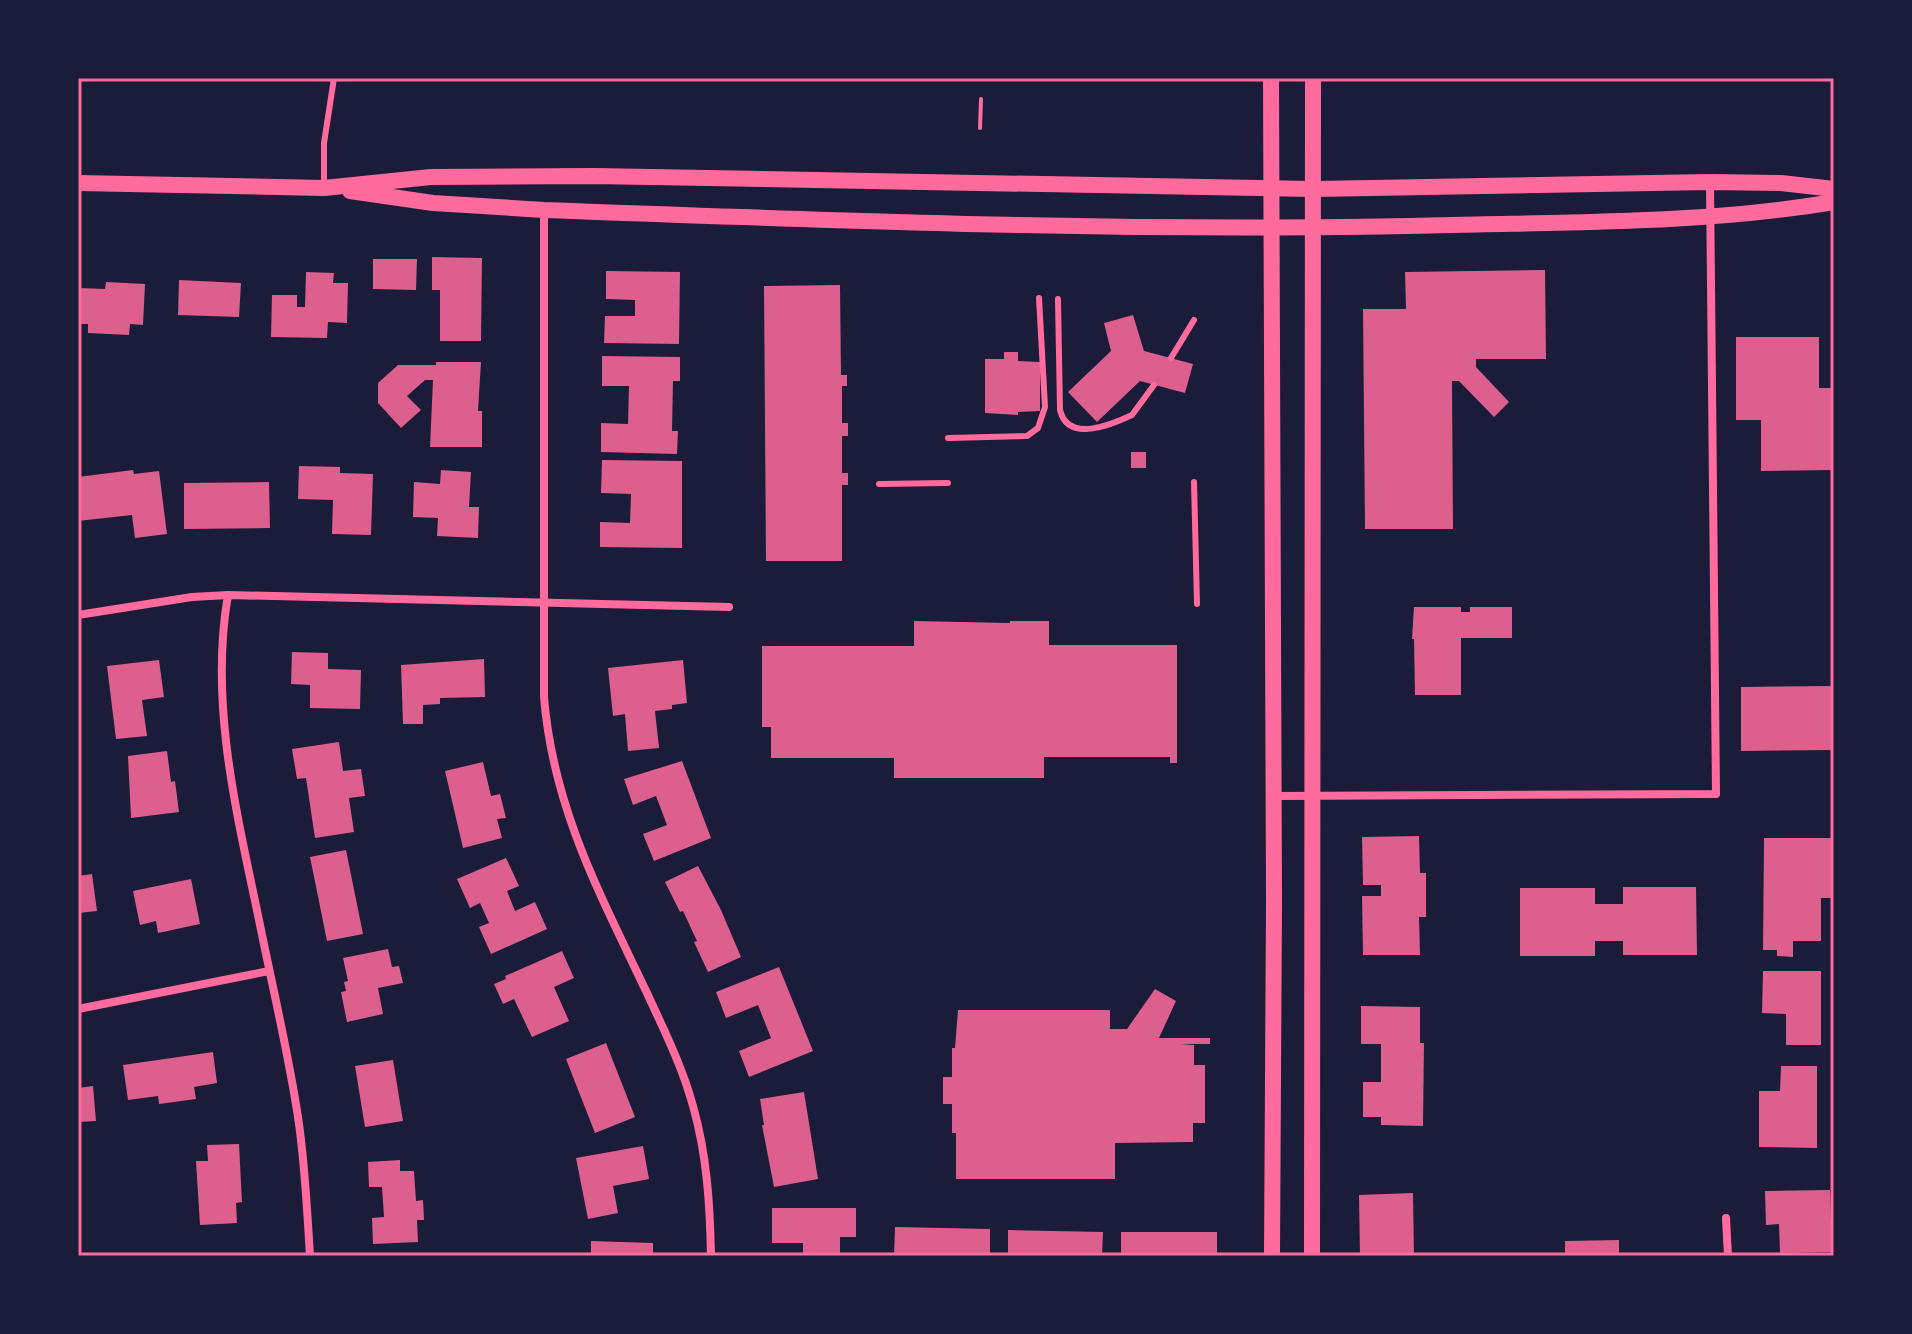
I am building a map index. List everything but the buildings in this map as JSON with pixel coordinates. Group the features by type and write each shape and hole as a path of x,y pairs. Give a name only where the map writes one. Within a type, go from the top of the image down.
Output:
{"main road":[{"path":"1271,78 1272,1256"},
{"path":"1312,1256 1313,78"},
{"path":"324,188 431,177 594,176 1271,189 1710,182 1781,183 1834,189"},
{"path":"78,183 324,188 433,203 544,210 1271,227 1573,222 1782,211 1834,202"}],"street":[{"path":"1273,796 1716,794 1710,182"},
{"path":"544,210 545,711 551,752 583,858 677,1059 693,1105 704,1152 711,1256"},
{"path":"228,595 221,632 222,696 229,768 298,1116 306,1180 310,1256"},
{"path":"78,615 192,597 228,595 729,607"},
{"path":"78,1009 269,971"},
{"path":"1726,1218 1728,1256"}],"lane":[{"path":"324,188 324,143 334,78"},
{"path":"948,438 1027,436 1038,428 1045,407 1039,298"},
{"path":"1058,299 1060,410 1063,421 1085,429 1132,415 1154,385"},
{"path":"1171,358 1194,320"},
{"path":"1194,482 1197,604"},
{"path":"879,484 948,483"}],"path":[{"path":"980,128 981,99"}]}
